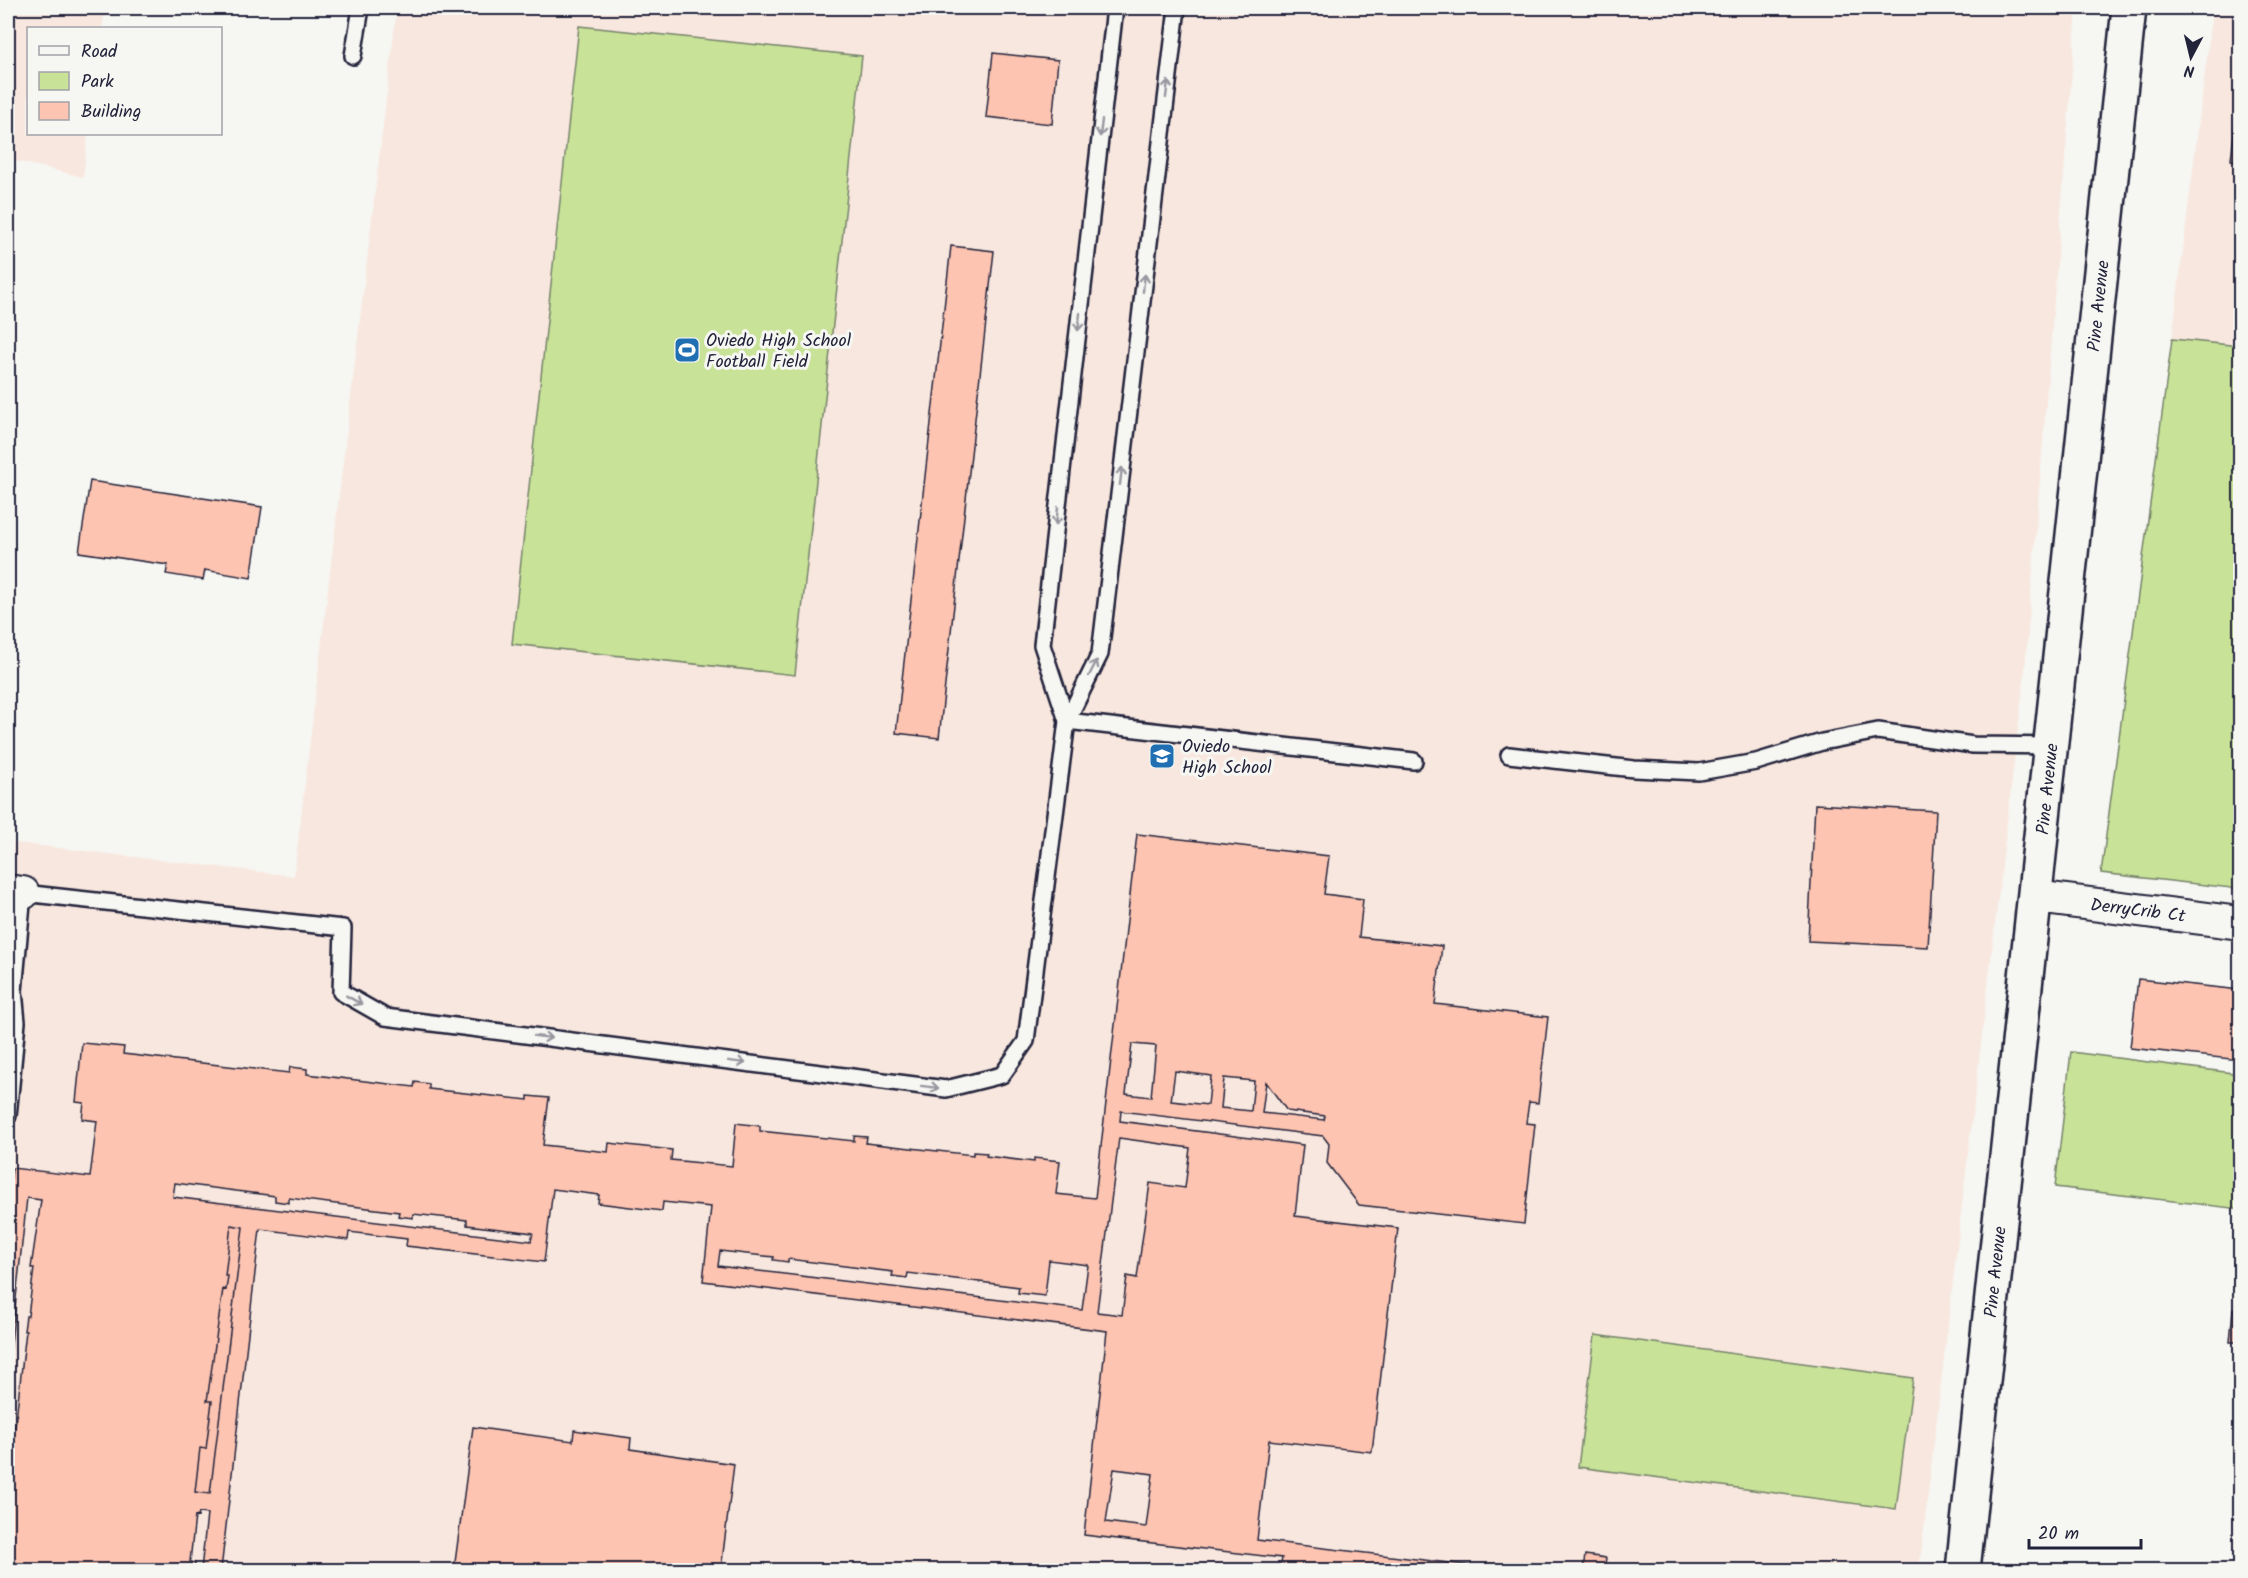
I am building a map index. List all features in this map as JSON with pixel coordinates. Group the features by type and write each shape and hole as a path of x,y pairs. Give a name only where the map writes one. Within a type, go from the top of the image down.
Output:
{"street":[{"name":"Pine Avenue","path":"1963,1570 2129,8"},
{"name":"DerryCrib Ct","path":"2036,897 2241,923"}],"lane":[{"path":"353,56 361,8"},
{"path":"1067,721 1042,645 1115,8"},
{"path":"8,1116 17,1022 11,998 15,892 343,928 341,992 385,1017 946,1089 1002,1075 1026,1041 1067,721 1100,654 1177,8"},
{"path":"1067,721 1414,761"},
{"path":"1509,755 1634,769 1699,772 1756,762 1821,742 1878,731 1973,745 2052,746"}],"shaded area":[{"path":"8,8 105,8 102,27 27,27 27,135 88,135 83,177 8,159"},
{"name":"Oviedo High School","path":"397,8 2077,8 2025,669 1919,1570 8,1570 8,842 294,876"},
{"path":"2213,8 2240,8 2240,346 2172,339"}],"green space":[{"name":"Oviedo High School Football Field","path":"579,26 862,56 795,675 512,644"},
{"path":"2172,339 2240,346 2240,889 2101,873"},
{"path":"2071,1052 2240,1074 2240,1209 2055,1187"},
{"path":"1595,1335 1913,1378 1896,1509 1578,1467"}],"building":[{"path":"8,8 14,8 13,25 8,25"},
{"path":"993,53 1058,60 1052,124 986,117"},
{"path":"2237,108 2240,109 2240,162 2231,160"},
{"path":"951,246 994,251 939,738 896,733"},
{"path":"90,481 262,507 251,578 205,570 203,580 166,574 168,565 79,552"},
{"path":"1815,804 1936,811 1928,947 1808,941"},
{"path":"1137,834 1329,856 1324,894 1363,899 1359,937 1442,946 1435,1004 1548,1017 1538,1103 1529,1102 1526,1123 1535,1124 1524,1224 1359,1205 1327,1163 1329,1144 1323,1136 1121,1111 1120,1121 1303,1145 1295,1216 1398,1228 1372,1452 1269,1440 1257,1540 1508,1570 1280,1570 1282,1558 1084,1535 1107,1331 703,1281 711,1207 663,1202 662,1211 598,1203 599,1195 553,1189 544,1262 406,1246 407,1239 349,1232 348,1240 260,1229 221,1570 201,1570 207,1514 199,1513 198,1517 195,1516 190,1562 195,1563 194,1570 8,1570 8,1497 14,1443 10,1443 12,1427 15,1427 26,1331 24,1331 34,1268 31,1268 41,1200 27,1198 8,1371 8,1204 12,1168 90,1177 97,1121 82,1119 84,1103 76,1102 82,1043 124,1047 123,1054 289,1073 290,1067 307,1069 307,1074 414,1087 415,1082 429,1084 429,1089 528,1100 528,1096 549,1098 543,1145 608,1152 609,1143 672,1150 671,1160 732,1166 736,1123 760,1126 760,1131 854,1141 854,1136 867,1137 866,1143 973,1155 973,1152 987,1153 986,1156 1034,1162 1034,1158 1060,1161 1056,1194 1095,1198","holes":["1132,1044 1156,1046 1151,1097 1126,1094","1175,1071 1211,1076 1208,1105 1171,1101","1224,1078 1254,1081 1251,1111 1221,1108","1266,1082 1287,1111 1325,1116 1324,1120 1262,1113","1119,1138 1190,1148 1185,1188 1150,1183 1137,1278 1127,1276 1122,1315 1097,1312","175,1183 275,1196 275,1201 289,1203 289,1198 399,1212 398,1216 413,1218 413,1214 467,1220 467,1225 533,1233 531,1241 173,1197","231,1225 243,1227 210,1494 195,1492 200,1448 206,1449 212,1401 207,1401 223,1289 226,1290 228,1276 225,1276","720,1251 774,1257 773,1260 788,1262 788,1259 893,1272 892,1276 907,1278 908,1273 1019,1287 1018,1293 1045,1296 1049,1260 1088,1265 1082,1310 718,1266","1114,1469 1153,1474 1146,1527 1106,1522"]},
{"path":"2138,979 2240,990 2240,1060 2130,1048"},
{"path":"231,1225 243,1227 210,1494 195,1492 200,1448 206,1449 212,1401 207,1401 223,1289 226,1290 228,1276 225,1276"},
{"path":"2233,1309 2240,1309 2240,1342 2230,1342"},
{"path":"473,1427 573,1441 574,1430 631,1438 630,1449 734,1464 721,1570 454,1570"},
{"path":"1585,1555 1606,1558 1604,1570 1583,1570"}],"place":[{"name":"Oviedo High School Football Field","path":"687,350"},
{"name":"Oviedo High School","path":"1162,756"}]}
